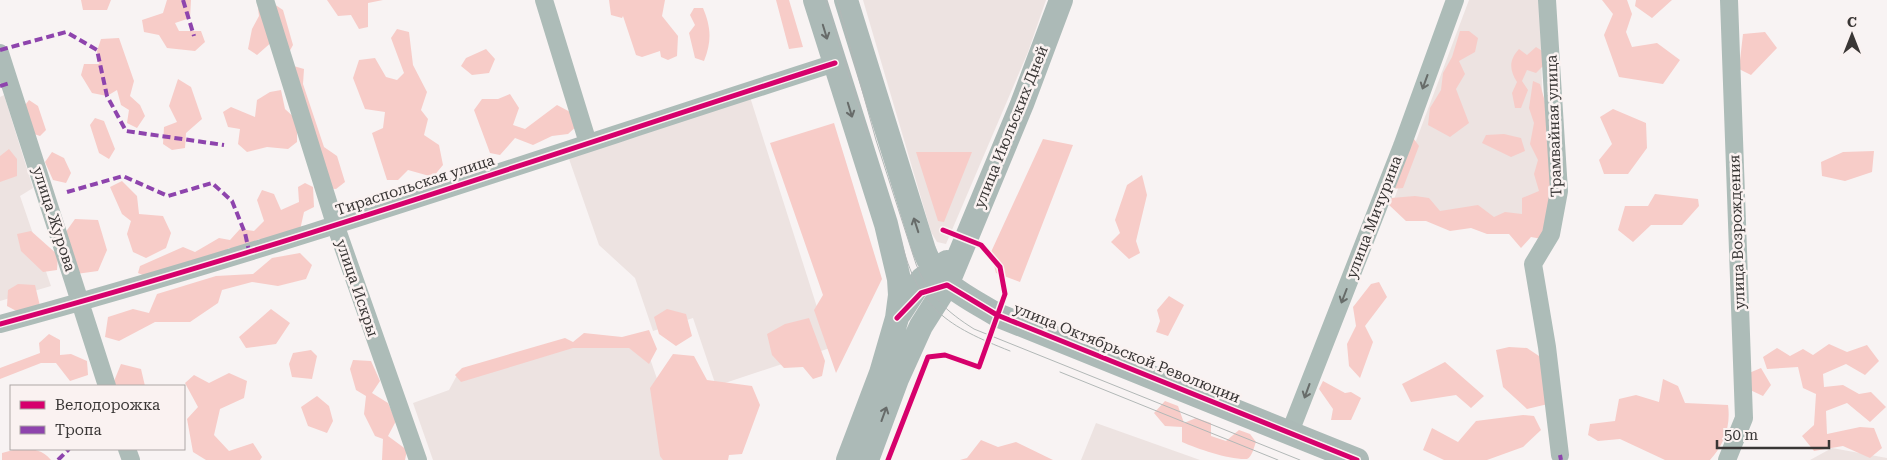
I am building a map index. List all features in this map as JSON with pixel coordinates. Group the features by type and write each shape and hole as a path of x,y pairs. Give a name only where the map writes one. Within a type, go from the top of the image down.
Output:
{"main road":[{"path":"816,0 897,268 900,294 897,318 881,373 848,460"},
{"path":"846,0 924,250 940,278 921,293 897,318"},
{"name":"улица Июльских Дней","path":"867,460 901,370 940,278 959,254 1022,104 1061,0"},
{"name":"Тираспольская улица","path":"835,63 862,54"},
{"path":"860,145 888,137"},
{"name":"улица Октябрьской Революции","path":"940,278 997,315 1357,460"}],"street":[{"name":"улица Искры","path":"265,0 335,224 418,460"},
{"path":"544,0 588,143"},
{"name":"улица Мичурина","path":"1290,432 1398,155 1455,0"},
{"name":"Трамвайная улица","path":"1547,0 1559,191 1552,234 1533,264 1547,347 1560,455"},
{"name":"улица Возрождения","path":"1727,460 1744,418 1729,0"},
{"name":"улица Журова","path":"0,53 107,385"},
{"name":"Тираспольская улица","path":"0,324 80,302 335,224 835,63"}],"shaded area":[{"path":"81,0 111,0 107,10 83,10"},
{"path":"167,0 191,0 190,18 175,23 179,31 201,31 205,42 195,51 167,48 159,35 144,32 142,20 163,13"},
{"path":"257,0 274,0 274,4 283,10 293,45 287,56 274,40 257,55 248,49 252,29 259,16"},
{"path":"327,0 383,0 368,3 368,27 359,29 351,15 338,16"},
{"path":"609,0 665,0 662,16 678,36 677,56 668,60 661,57 660,51 642,57 636,55 623,16 622,18 611,15"},
{"path":"776,0 789,0 803,47 789,49"},
{"path":"863,0 1046,0 1028,52 946,244 937,242 931,232"},
{"path":"1469,0 1540,0 1545,222 1460,225 1393,202"},
{"path":"1602,0 1627,0 1632,14 1626,32 1632,47 1657,43 1680,60 1663,84 1619,77 1604,35 1613,14"},
{"path":"1636,0 1672,0 1652,18 1635,6"},
{"path":"694,8 703,8 708,21 710,34 704,61 695,58 689,33 695,25 690,15"},
{"path":"397,29 409,32 413,65 427,92 421,110 428,119 424,135 439,145 443,165 433,177 408,170 398,180 387,180 372,133 383,128 385,112 365,109 353,78 359,60 375,58 386,77 397,80 404,73 391,38"},
{"path":"1460,31 1469,31 1478,38 1475,52 1459,61 1465,74 1456,89 1469,123 1450,137 1428,125 1430,108 1441,90 1443,73 1452,57"},
{"path":"1765,32 1777,48 1751,75 1739,69 1743,34"},
{"path":"119,38 134,81 130,96 140,105 145,116 137,128 127,123 129,110 121,105 117,90 107,96 92,93 81,75 84,64 99,64 97,51 101,39"},
{"path":"1536,47 1544,52 1544,65 1536,73 1527,70 1522,81 1528,90 1521,108 1515,108 1512,93 1517,82 1511,69 1513,57 1519,49 1527,55"},
{"path":"486,49 495,59 489,73 472,75 461,66 466,58"},
{"path":"290,65 304,69 303,84 324,147 337,156 345,182 336,189 325,188"},
{"path":"178,79 191,87 202,119 186,133 185,148 172,150 163,144 164,127 177,122 169,106"},
{"path":"1533,81 1540,84 1551,123 1557,198 1542,239 1531,237 1521,248 1509,234 1487,234 1471,228 1450,231 1426,221 1406,221 1388,204 1391,198 1415,196 1429,198 1440,211 1478,205 1494,217 1505,212 1522,214 1522,198 1539,191 1534,174 1538,160 1530,144 1534,123 1529,108"},
{"path":"281,90 285,109 297,120 297,142 288,149 267,147 247,152 238,144 240,129 228,127 223,112 231,107 255,117 257,100 270,92"},
{"path":"510,94 519,108 513,125 525,129 557,105 574,114 578,125 568,134 552,136 533,145 515,138 500,155 490,153 474,110 482,99 498,99"},
{"path":"4,95 33,188 20,196 51,286 0,301 0,97"},
{"path":"750,97 830,348 716,386 693,318 653,331 635,278 599,245 568,156"},
{"path":"29,100 38,106 46,130 40,136 31,133 22,109"},
{"path":"1613,109 1646,123 1647,148 1628,174 1604,174 1599,160 1612,144 1600,117"},
{"path":"95,118 104,121 115,149 109,159 99,153 90,125"},
{"path":"834,123 882,279 836,373 814,310 823,295 770,143"},
{"path":"1504,134 1521,138 1525,151 1511,157 1482,143 1486,135"},
{"path":"1043,139 1073,145 1020,282 996,273 991,252"},
{"path":"1414,139 1419,146 1403,188 1392,189 1404,142"},
{"path":"9,149 17,159 17,176 0,182 0,156"},
{"path":"1874,151 1872,172 1845,181 1822,176 1821,162 1843,152"},
{"path":"52,152 64,158 71,173 66,183 53,180 45,162"},
{"path":"916,152 972,152 944,222 938,221"},
{"path":"1142,175 1147,195 1136,241 1140,253 1129,259 1111,242 1120,233 1115,220 1127,185"},
{"path":"122,181 137,196 139,214 163,216 171,233 166,248 146,258 133,252 127,234 131,221 122,214 110,187"},
{"path":"305,183 313,187 314,207 304,212 300,230 273,239 259,239 242,248 229,248 214,259 150,278 138,273 140,266 183,247 195,252 219,238 230,240 240,229 254,231 264,221 257,200 262,190 274,194 281,210 299,202 298,187"},
{"path":"1655,194 1698,199 1699,206 1682,225 1651,225 1633,242 1618,230 1625,206 1648,206"},
{"path":"75,219 98,220 107,250 98,271 76,274 65,233"},
{"path":"31,231 58,255 57,270 43,272 21,251 17,234"},
{"path":"300,253 312,265 306,279 278,286 252,282 222,290 218,303 190,322 155,322 119,341 105,337 108,317 133,309 149,313 157,294 216,276 253,274 272,258"},
{"path":"1379,282 1387,297 1365,326 1373,342 1360,378 1349,366 1347,344 1356,326 1353,307 1371,284"},
{"path":"18,284 35,285 40,306 22,314 7,306 8,290"},
{"path":"1169,296 1184,305 1168,336 1156,332 1160,321 1157,310"},
{"path":"271,309 290,323 276,344 246,348 239,337"},
{"path":"667,309 686,314 692,336 676,346 659,334 654,317"},
{"path":"809,318 825,361 822,376 813,379 803,367 784,368 772,355 767,334 785,324"},
{"path":"649,330 657,349 649,364 629,348 573,348 461,382 455,375 462,368 565,338 573,342 584,333 622,337"},
{"path":"49,334 60,340 60,355 71,354 87,361 88,375 70,381 56,363 41,363 0,379 0,368 40,353 39,343"},
{"path":"566,342 645,344 685,460 433,460 413,403 449,390 456,377"},
{"path":"1829,344 1847,352 1867,345 1879,361 1865,375 1846,364 1823,374 1824,387 1843,385 1859,394 1871,392 1886,407 1870,422 1847,403 1826,411 1827,434 1860,427 1874,428 1882,448 1870,458 1843,446 1814,451 1802,436 1814,425 1816,394 1803,388 1798,367 1767,369 1763,357 1777,348 1790,356 1803,349 1813,355"},
{"path":"1509,347 1527,348 1545,360 1548,404 1527,409 1503,387 1496,350"},
{"path":"311,350 317,356 312,379 292,377 289,364 293,353"},
{"path":"673,354 694,356 707,380 752,386 760,405 742,454 729,455 728,460 663,460 660,456 650,388"},
{"path":"353,360 371,361 380,381 372,393 388,403 396,421 388,436 407,450 405,460 382,460 383,439 375,436 364,414 366,396 356,390 350,369"},
{"path":"1445,362 1484,396 1471,408 1456,395 1411,402 1402,384"},
{"path":"121,364 141,369 145,385 112,385"},
{"path":"1761,368 1771,385 1763,396 1748,389 1749,373"},
{"path":"229,373 247,381 244,398 220,409 214,435 229,451 253,443 262,457 260,460 206,460 193,452 187,419 198,407 185,383 194,375 209,383"},
{"path":"1663,379 1678,386 1685,403 1728,405 1727,428 1723,442 1710,460 1665,460 1620,439 1598,441 1588,435 1590,424 1615,421 1619,399 1636,395 1659,402"},
{"path":"1323,381 1345,393 1351,392 1361,398 1351,420 1331,420 1333,409 1319,389"},
{"path":"317,396 329,406 333,421 327,433 308,426 301,407"},
{"path":"1165,401 1178,406 1184,423 1196,418 1211,423 1211,436 1226,441 1239,430 1250,434 1256,442 1253,452 1247,459 1232,458 1205,451 1182,442 1182,427 1165,426 1154,413"},
{"path":"1523,415 1534,416 1541,430 1523,447 1487,460 1444,460 1423,450 1432,428 1458,442 1476,421"},
{"path":"1096,423 1200,460 1081,460"},
{"path":"981,440 998,447 1016,442 1053,460 960,460 967,458"},
{"path":"1832,448 1887,458 1887,460 1810,460"},
{"path":"13,450 36,450 40,451 51,460 2,460 2,453"}],"tram line":[{"path":"826,0 867,133"},
{"path":"837,0 876,140 916,264 926,285 939,302 974,329 1300,460"},
{"path":"901,240 916,283 926,299 938,312 969,333 1010,351"},
{"path":"1060,372 1278,460"}],"marked path":[{"path":"183,0 194,36"},
{"path":"0,50 66,32 97,50 107,96 126,131 224,145"},
{"path":"0,86 10,83"},
{"path":"67,192 123,176 168,196 212,183 232,201 245,233 249,251"},
{"path":"58,460 68,450"},
{"path":"1560,455 1561,460"}],"cycle path":[{"path":"0,324 210,264 835,63"},
{"path":"888,460 928,357 945,355 979,367 1005,294 1000,267 981,245 943,230"},
{"path":"897,318 921,293 947,285 997,315 1357,460"}]}
